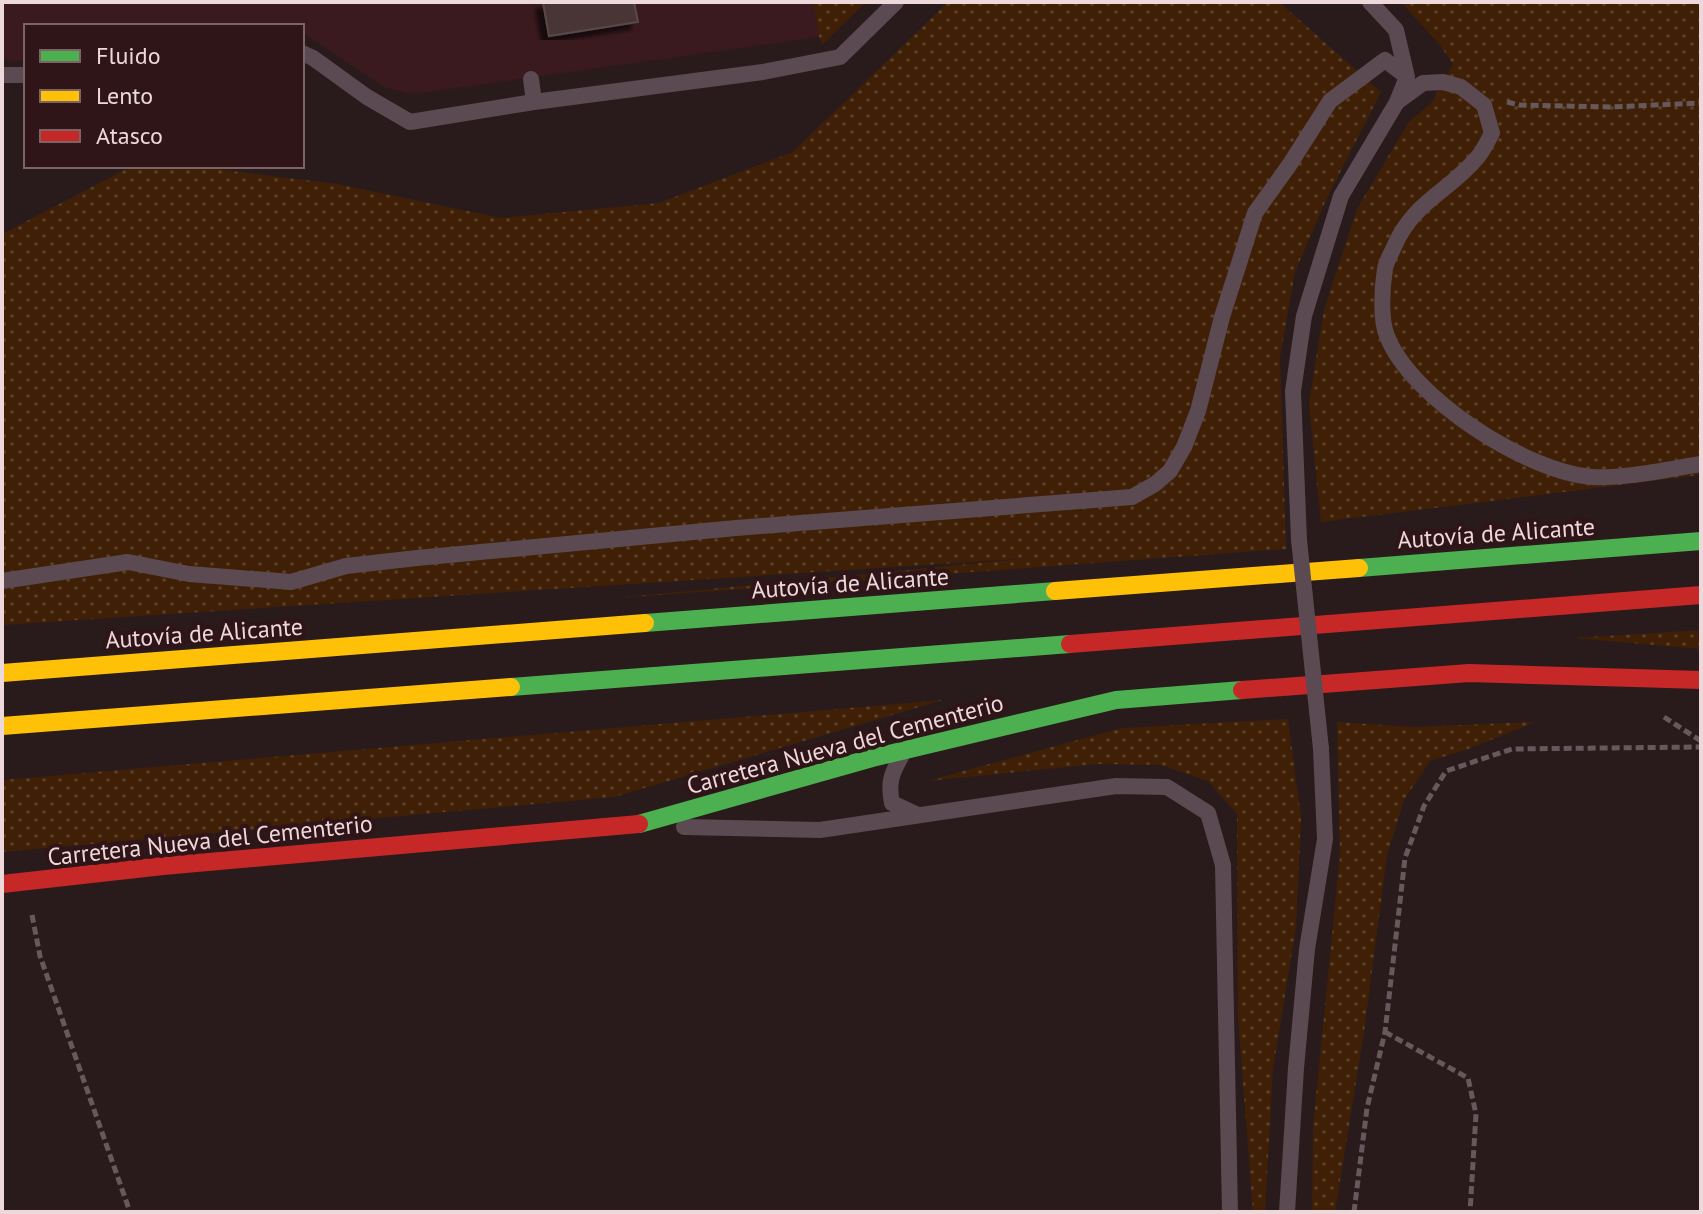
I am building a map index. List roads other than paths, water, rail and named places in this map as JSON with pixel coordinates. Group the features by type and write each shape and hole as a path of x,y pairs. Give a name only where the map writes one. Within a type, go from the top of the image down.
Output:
{"main road":[{"name":"Autovía de Alicante","path":"2,673 1701,541"},
{"path":"2,726 1701,595"},
{"name":"Carretera Nueva del Cementerio","path":"2,884 163,866 631,826 905,750 1116,700 1469,673 1701,680"}],"lane":[{"path":"304,54 410,122 534,102 763,72 840,57 896,2"},
{"path":"1287,1212 1307,949 1325,839 1321,749 1299,540 1293,391 1304,316 1341,196 1397,102 1407,77 1396,30 1370,2"},
{"path":"2,581 128,562 189,574 291,582 346,566 432,556 1132,497 1170,471 1184,447 1198,411 1222,317 1255,213 1330,101 1385,60 1407,77"},
{"path":"2,75 24,75"},
{"path":"531,79 534,102"},
{"path":"1397,102 1423,83 1443,82 1468,91 1484,105 1492,133 1478,158 1421,205 1402,227 1385,268 1386,334 1398,358 1415,379 1472,427 1512,450 1553,468 1592,477 1701,464"},
{"path":"905,750 889,786 892,803 919,815"},
{"path":"631,826 820,830 1116,786 1167,787 1208,813 1223,865 1230,1212"}]}
